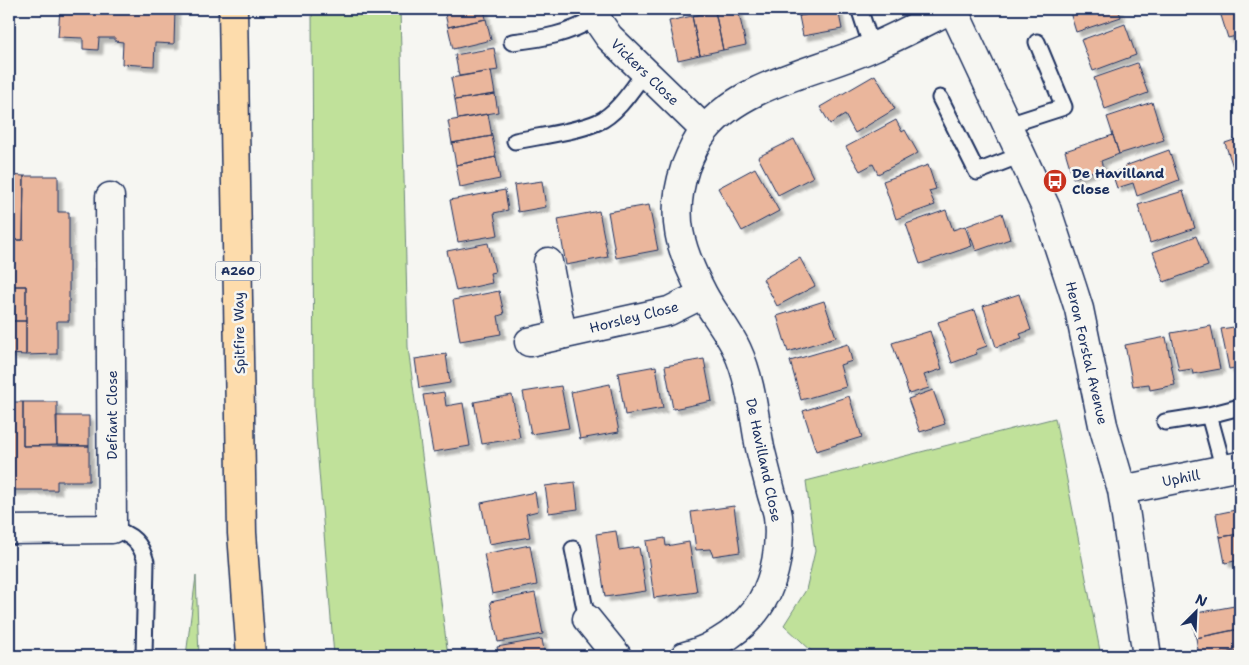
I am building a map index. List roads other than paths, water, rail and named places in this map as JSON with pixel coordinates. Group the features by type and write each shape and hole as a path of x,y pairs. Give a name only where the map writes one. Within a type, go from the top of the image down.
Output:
{"main road":[{"name":"Spitfire Way","path":"233,9 242,532 251,656"}],"street":[{"name":"De Havilland Close","path":"685,656 706,650 716,644 740,625 757,607 765,594 773,571 779,531 778,513 738,351 703,294 685,256 676,217 681,180 695,146 705,130 734,104 759,91 872,48 952,9"},
{"name":"Heron Forstal Avenue","path":"952,9 1046,208 1079,309 1103,425 1122,490 1147,656"},
{"name":"Vickers Close","path":"594,13 608,37 705,130"},
{"name":"Defiant Close","path":"110,197 112,529"},
{"path":"548,262 562,334"},
{"name":"Horsley Close","path":"529,342 669,311 703,294"},
{"name":"Uphill","path":"1122,490 1232,468"},
{"path":"9,530 112,529"},
{"path":"587,619 616,656"}],"lane":[{"path":"860,11 872,48"},
{"path":"512,42 562,34 577,28 594,13"},
{"path":"1008,125 1064,107 1037,42"},
{"path":"515,141 599,122 621,103 645,72"},
{"path":"940,98 977,172 1021,155"},
{"path":"1165,422 1209,415 1240,407"},
{"path":"1209,415 1232,468"},
{"path":"112,529 123,532 134,539 143,550 146,562 144,656"},
{"path":"573,549 587,619"}],"place":[{"name":"De Havilland Close","path":"1055,181"}]}
